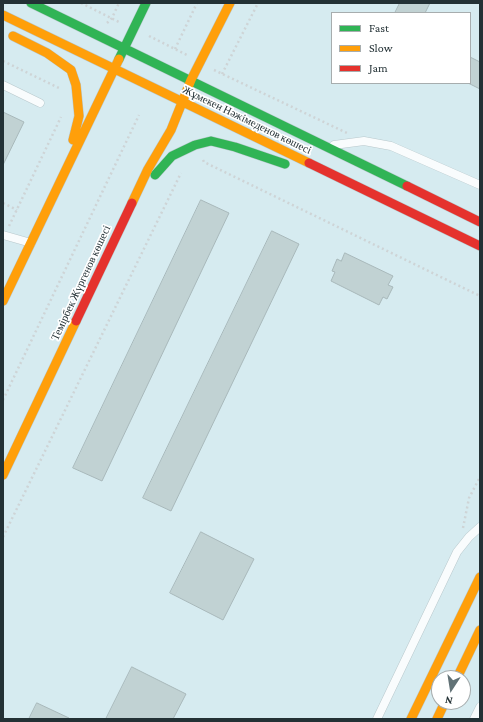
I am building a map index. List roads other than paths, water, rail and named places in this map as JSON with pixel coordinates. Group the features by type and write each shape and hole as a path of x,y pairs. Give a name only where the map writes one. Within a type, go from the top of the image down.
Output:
{"street":[{"name":"Жұмекен Нәжімеденов көшесі","path":"31,3 480,222"},
{"path":"3,301 146,3"},
{"path":"191,80 230,3"},
{"name":"Жұмекен Нәжімеденов көшесі","path":"3,15 480,246"},
{"path":"3,30 46,53 71,70 76,85 79,116 63,177"},
{"name":"Темірбек Жүргенов көшесі","path":"3,475 148,170 171,130 191,80"},
{"path":"134,200 172,156 195,145 211,141 235,147 294,167 334,175"},
{"path":"411,719 480,577"},
{"path":"461,670 480,630"}],"lane":[{"path":"3,85 40,103"},
{"path":"325,146 364,141 391,146 480,185"},
{"path":"4,235 31,243"},
{"path":"377,719 458,552 469,537 480,527"},
{"path":"474,719 480,707"}]}
